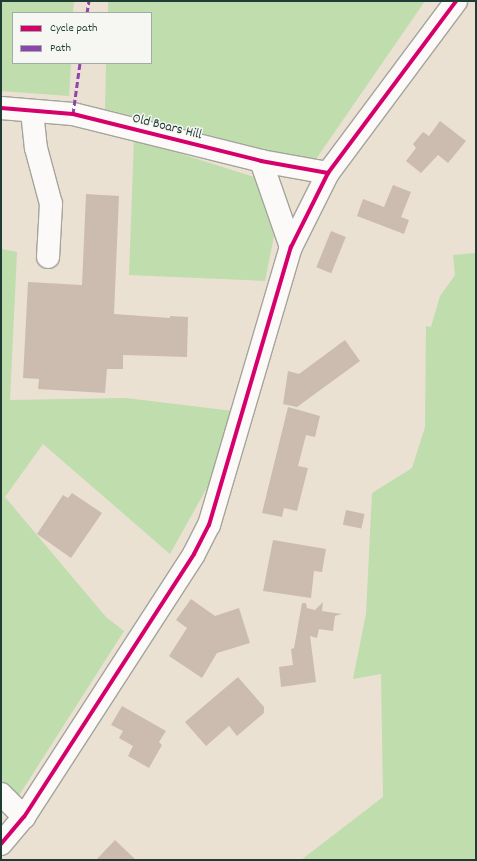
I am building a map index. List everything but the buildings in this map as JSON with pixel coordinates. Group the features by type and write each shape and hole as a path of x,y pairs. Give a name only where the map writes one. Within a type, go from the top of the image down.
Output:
{"street":[{"path":"1,844 24,818 128,660 209,525 291,247 328,173 456,1"},
{"name":"Old Boars Hill","path":"1,108 73,114 261,161 328,173"},
{"path":"32,111 36,148 51,204 48,257"},
{"path":"261,161 291,247"},
{"path":"1,794 24,818"}],"green space":[{"path":"1,1 74,1 73,12 12,12 12,64 71,64 69,96 1,91"},
{"path":"108,1 425,1 314,162 105,109 106,64 152,64 152,12 108,12"},
{"path":"134,139 254,177 274,236 265,281 129,275"},
{"path":"1,249 17,252 10,400 126,398 233,411 214,475 170,554 43,444 5,497 106,617 124,631 18,797 1,781"},
{"path":"476,253 476,860 301,860 383,797 381,674 353,679 366,614 372,493 412,468 425,427 426,326 431,327 440,296 455,275 453,255"}],"marked path":[{"path":"87,12 89,1"},
{"path":"73,114 80,64"}],"cycle path":[{"path":"1,844 24,817 194,554 209,525 291,247 328,173 456,1"},
{"path":"1,108 73,114 261,161 328,173"}]}
